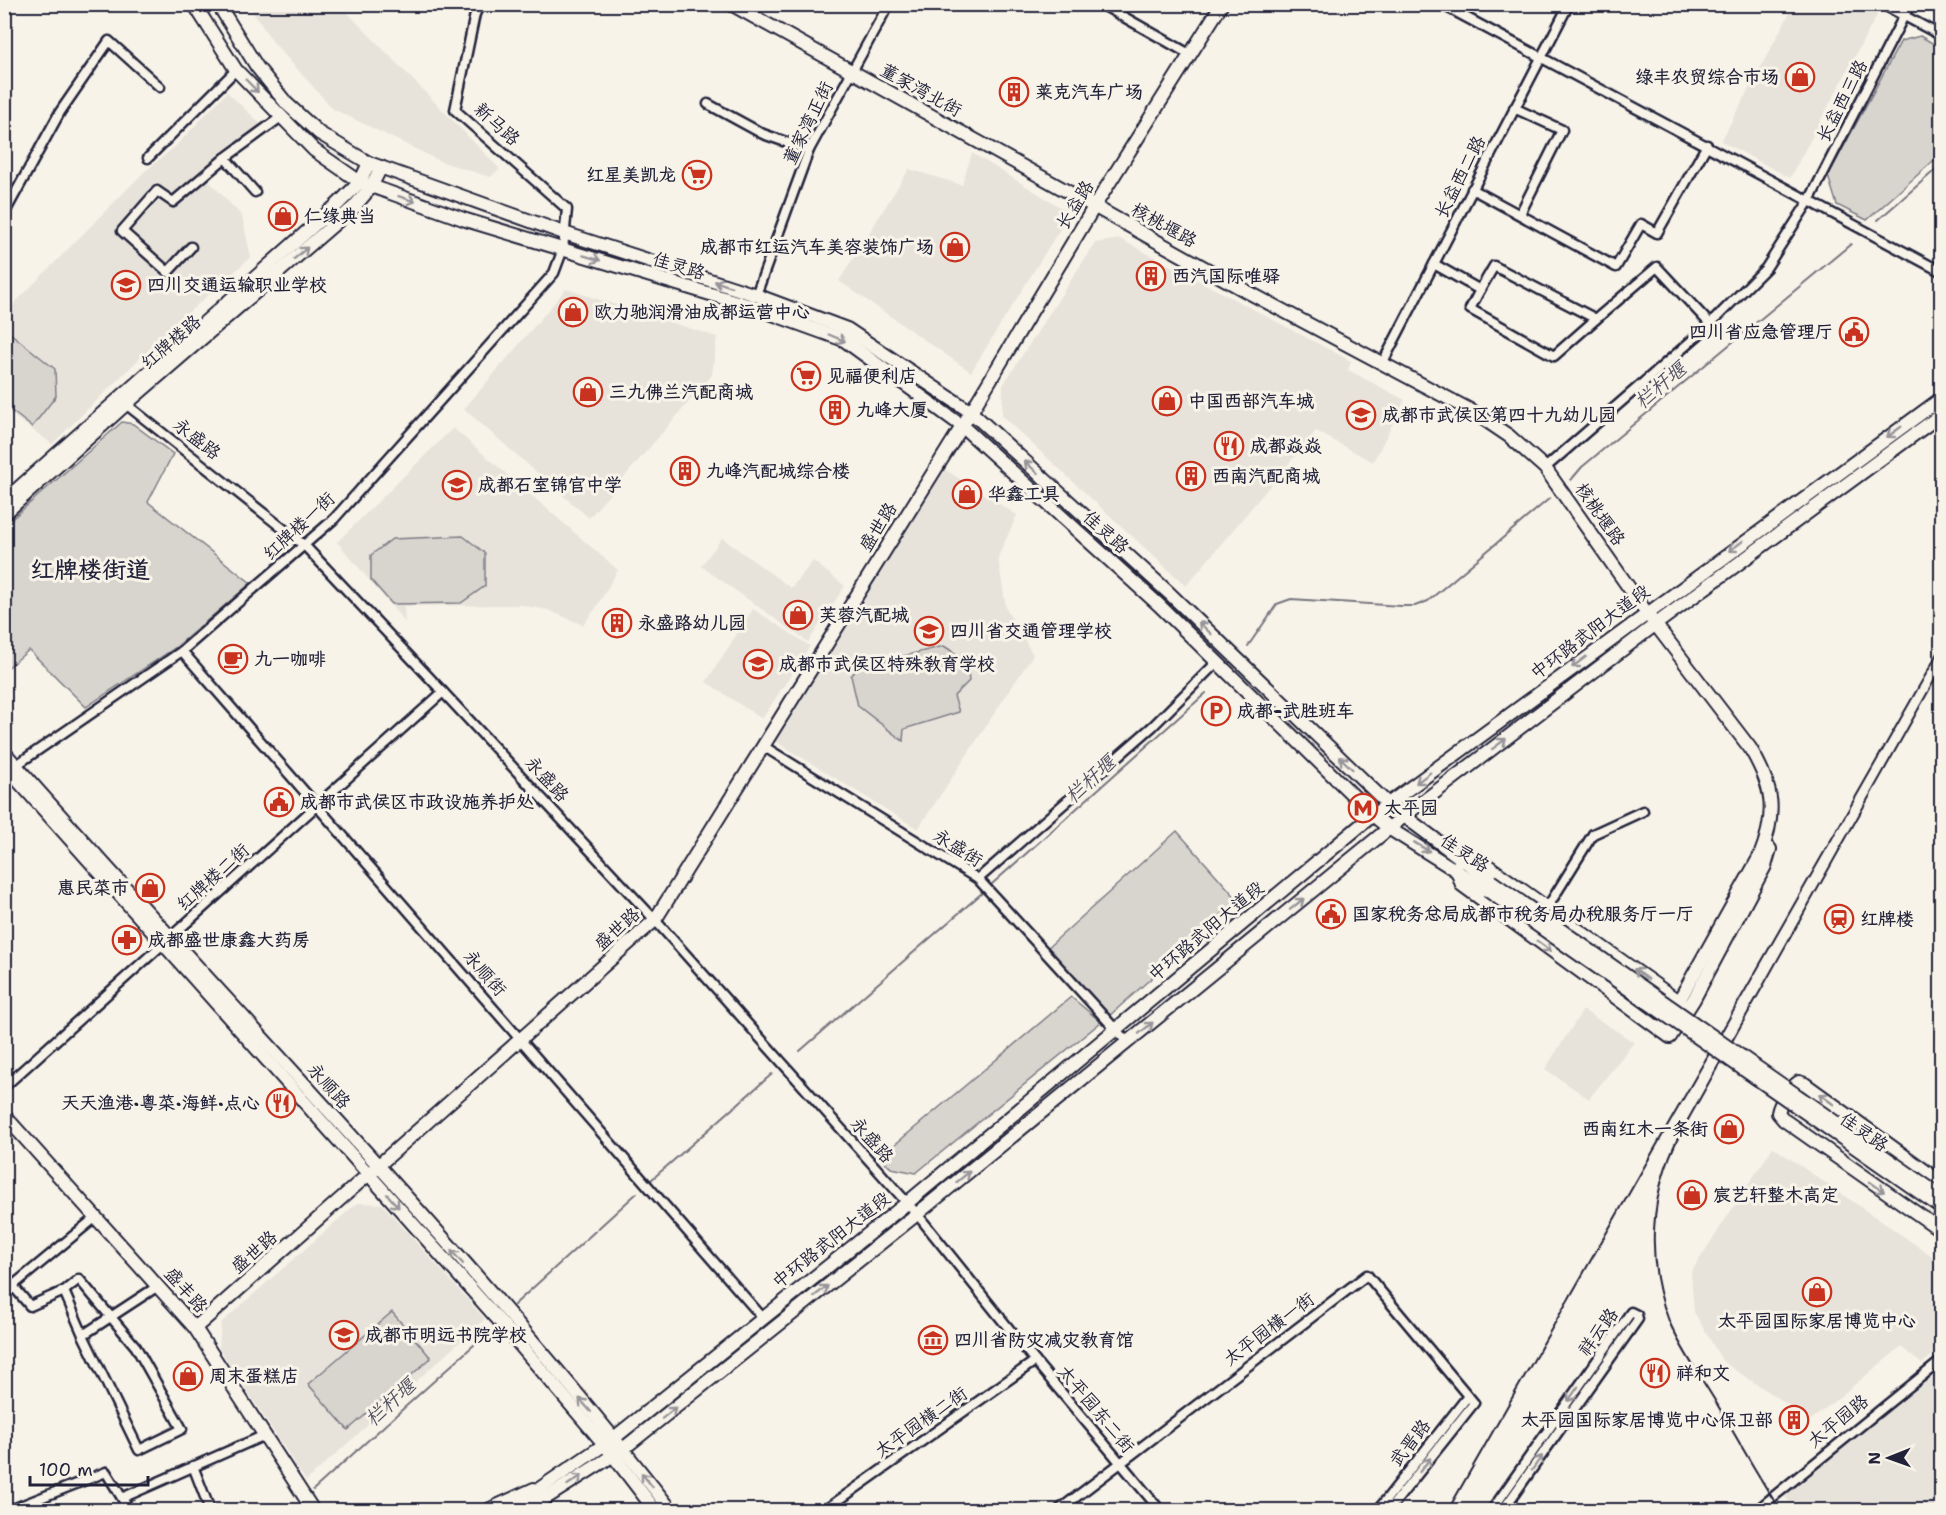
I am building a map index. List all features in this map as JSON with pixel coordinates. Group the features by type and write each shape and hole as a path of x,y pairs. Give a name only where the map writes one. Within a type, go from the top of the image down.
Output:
{"main road":[{"name":"佳灵路","path":"194,4 236,70 314,150 366,184 563,249 750,306 844,340 962,426 1159,605 1373,815 1390,829 1458,863"},
{"name":"佳灵路","path":"218,4 257,67 287,104 319,133 375,165 564,233 756,295 847,329 971,412 1169,593 1388,804 1458,863 1941,1208"},
{"name":"董家湾北街","path":"731,4 1094,207"},
{"name":"长益路","path":"962,426 1094,207 1222,4"},
{"name":"红牌楼路","path":"4,514 123,402 366,184 375,165"},
{"name":"核桃堰路","path":"1094,207 1472,411 1509,436 1545,468 1646,612 1739,733 1763,769 1770,801 1771,830 1670,1037 1462,885 1458,863"},
{"name":"中环路武阳大道段","path":"527,1510 762,1317 907,1203 1373,815 1646,612 1941,398"},
{"name":"红牌楼路","path":"4,501 123,402"},
{"name":"中环路武阳大道段","path":"508,1510 618,1452 917,1214 1404,816 1656,624 1941,414"},
{"name":"盛世路","path":"195,1328 655,920 962,426"},
{"name":"永顺路","path":"4,752 9,769 168,940 374,1170 618,1452"},
{"path":"1458,863 1478,858 1684,1005"},
{"name":"佳灵路","path":"1489,885 1941,1197"},
{"path":"1941,1183 1805,1084 1799,1082 1794,1085 1779,1107 1778,1113 1784,1120 1941,1231"},
{"name":"盛丰路","path":"4,1115 195,1328 313,1510"},
{"path":"618,1452 655,1510"},
{"path":"618,1452 671,1510"},
{"path":"488,1510 550,1489"},
{"path":"536,1510 550,1489"}],"street":[{"name":"新马路","path":"480,4 475,14 456,110 567,209 563,249"},
{"name":"董家湾正街","path":"756,295 809,150 889,4"},
{"path":"1101,4 1191,55"},
{"path":"1441,4 1941,272"},
{"name":"长益西二路","path":"1382,364 1569,4"},
{"path":"1881,4 1941,36"},
{"name":"长益西三路","path":"1545,468 1710,324 1766,268 1809,201 1910,4"},
{"path":"4,214 60,112 109,40 160,87"},
{"path":"148,158 236,70"},
{"path":"708,104 763,134 809,150"},
{"path":"1514,108 1562,130 1520,214"},
{"path":"191,247 168,272 122,231 157,191 173,202 225,158 281,117"},
{"path":"1472,189 1616,267 1641,224 1657,233 1707,145"},
{"path":"225,158 255,192"},
{"name":"红牌楼一街","path":"9,769 182,651 334,519 554,273 563,249"},
{"path":"1434,264 1480,290"},
{"path":"1596,319 1494,266 1470,309 1554,356 1657,267 1710,324"},
{"name":"永盛路","path":"123,402 305,546 655,920 917,1214"},
{"name":"永顺街","path":"182,651 762,1317"},
{"path":"978,879 1153,726 1217,662"},
{"name":"红牌楼二街","path":"4,1087 443,692"},
{"name":"永盛街","path":"763,746 978,879 1128,1043"},
{"path":"1547,908 1593,834 1644,811"},
{"name":"太平园东二街","path":"917,1214 1035,1361 1160,1510"},
{"path":"4,1293 96,1217"},
{"name":"太平园横一街","path":"1059,1510 1367,1275 1471,1400"},
{"path":"13,1286 30,1306 64,1291 80,1279 136,1347 182,1429 140,1450 82,1335 64,1291"},
{"path":"82,1335 158,1286"},
{"name":"祥云路","path":"1492,1510 1631,1312 1637,1315 1638,1319 1503,1510"},
{"name":"太平园路","path":"1757,1510 1771,1496 1941,1360"},
{"name":"太平园横二街","path":"825,1510 1035,1361"},
{"name":"武晋路","path":"1378,1510 1471,1400"},
{"name":"武晋路","path":"1389,1510 1471,1400"},
{"path":"122,1498 265,1435"},
{"path":"193,1466 210,1510"},
{"path":"10,1510 106,1472 129,1510"}],"shaded area":[{"path":"248,5 340,5 500,169 490,177 442,162 333,109 273,42"},
{"name":"绿丰农贸综合市场","path":"1794,5 1864,5 1878,13 1790,178 1721,141"},
{"path":"1920,36 1941,48 1941,154 1867,220 1837,205 1828,176 1901,41"},
{"name":"四川交通运输职业学校","path":"227,92 270,133 208,180 242,216 251,257 171,328 52,444 5,410 5,313 144,172 176,146"},
{"name":"成都市红运汽车美容装饰广场","path":"972,153 1070,213 971,372 839,281 909,169 962,185"},
{"name":"中国西部汽车城","path":"1120,239 1351,361 1348,370 1405,400 1373,462 1316,431 1186,586 1002,416 1003,385 1095,243"},
{"name":"三九佛兰汽配商城","path":"566,289 717,337 712,375 589,518 464,409"},
{"path":"5,329 55,369 56,396 32,427 5,406"},
{"path":"122,422 133,424 173,454 148,502 251,583 176,647 86,707 29,650 5,670 5,525"},
{"name":"成都石室锦官中学","path":"453,428 618,570 596,608 583,625 548,610 521,605 404,606 405,622 337,542"},
{"name":"四川省交通管理学校","path":"944,469 1017,515 998,557 1006,608 1033,655 918,829 770,738"},
{"path":"463,536 485,553 485,586 461,603 392,604 371,580 371,555 392,539"},
{"name":"芙蓉汽配城","path":"722,538 791,588 813,561 845,586 808,642 701,566"},
{"name":"成都市武侯区特殊教育学校","path":"753,609 810,646 762,719 706,682"},
{"path":"944,646 967,661 969,681 954,696 959,712 904,729 903,741 858,706 851,676 859,667"},
{"path":"1177,831 1238,900 1107,1018 1045,950"},
{"path":"1071,997 1101,1022 916,1173 891,1168 880,1157"},
{"path":"1583,1010 1634,1042 1589,1099 1545,1069"},
{"name":"太平园国际家居博览中心","path":"1773,1147 1941,1262 1941,1348 1922,1364 1901,1347 1811,1420 1723,1362 1694,1312 1691,1272"},
{"name":"成都市明远书院学校","path":"357,1203 382,1204 485,1319 306,1481 219,1348 221,1323"},
{"path":"392,1312 431,1358 348,1430 308,1384"},
{"path":"1941,1365 1941,1510 1794,1510 1783,1493"}],"waterway":[{"name":"栏杆堰","path":"1878,220 1942,164"},
{"name":"栏杆堰","path":"1571,480 1582,467 1851,244"},
{"name":"栏杆堰","path":"1248,646 1277,604 1291,599 1401,606 1415,606 1428,601 1550,498"},
{"name":"栏杆堰","path":"992,884 1206,693"},
{"name":"栏杆堰","path":"800,1051 982,893"},
{"name":"栏杆堰","path":"650,1181 772,1074"},
{"name":"栏杆堰","path":"514,1305 637,1193"},
{"name":"栏杆堰","path":"313,1490 485,1335"}],"railway":[{"path":"1448,1510 1942,646"},
{"path":"1780,1510 1685,1353 1669,1321 1656,1274 1654,1226 1657,1202 1662,1179 1680,1134 1942,667"}],"place":[{"name":"绿丰农贸综合市场","path":"1800,77"},
{"name":"莱克汽车广场","path":"1014,92"},
{"name":"红星美凯龙","path":"697,175"},
{"name":"仁缘典当","path":"283,216"},
{"name":"成都市红运汽车美容装饰广场","path":"955,247"},
{"name":"西汽国际唯驿","path":"1151,276"},
{"name":"四川交通运输职业学校","path":"126,285"},
{"name":"欧力驰润滑油成都运营中心","path":"573,312"},
{"name":"四川省应急管理厅","path":"1854,332"},
{"name":"见福便利店","path":"806,376"},
{"name":"三九佛兰汽配商城","path":"588,392"},
{"name":"中国西部汽车城","path":"1167,401"},
{"name":"九峰大厦","path":"835,410"},
{"name":"成都市武侯区第四十九幼儿园","path":"1361,415"},
{"name":"成都焱焱","path":"1229,446"},
{"name":"九峰汽配城综合楼","path":"685,471"},
{"name":"西南汽配商城","path":"1191,476"},
{"name":"成都石室锦官中学","path":"457,485"},
{"name":"华鑫工具","path":"967,494"},
{"name":"芙蓉汽配城","path":"798,615"},
{"name":"永盛路幼儿园","path":"617,623"},
{"name":"四川省交通管理学校","path":"929,631"},
{"name":"九一咖啡","path":"233,659"},
{"name":"成都市武侯区特殊教育学校","path":"758,664"},
{"name":"成都-武胜班车","path":"1216,711"},
{"name":"成都市武侯区市政设施养护处","path":"279,802"},
{"name":"太平园","path":"1363,808"},
{"name":"惠民菜市","path":"150,888"},
{"name":"国家税务总局成都市税务局办税服务厅一厅","path":"1331,914"},
{"name":"红牌楼","path":"1839,919"},
{"name":"成都盛世康鑫大药房","path":"127,940"},
{"name":"天天渔港·粤菜·海鲜·点心","path":"281,1103"},
{"name":"西南红木一条街","path":"1729,1129"},
{"name":"宸艺轩整木高定","path":"1692,1195"},
{"name":"太平园国际家居博览中心","path":"1817,1292"},
{"name":"成都市明远书院学校","path":"344,1335"},
{"name":"四川省防灾减灾教育馆","path":"933,1340"},
{"name":"祥和文","path":"1655,1373"},
{"name":"周末蛋糕店","path":"188,1376"},
{"name":"太平园国际家居博览中心保卫部","path":"1794,1420"}],"district":[{"name":"红牌楼街道","path":"90,570"}]}
